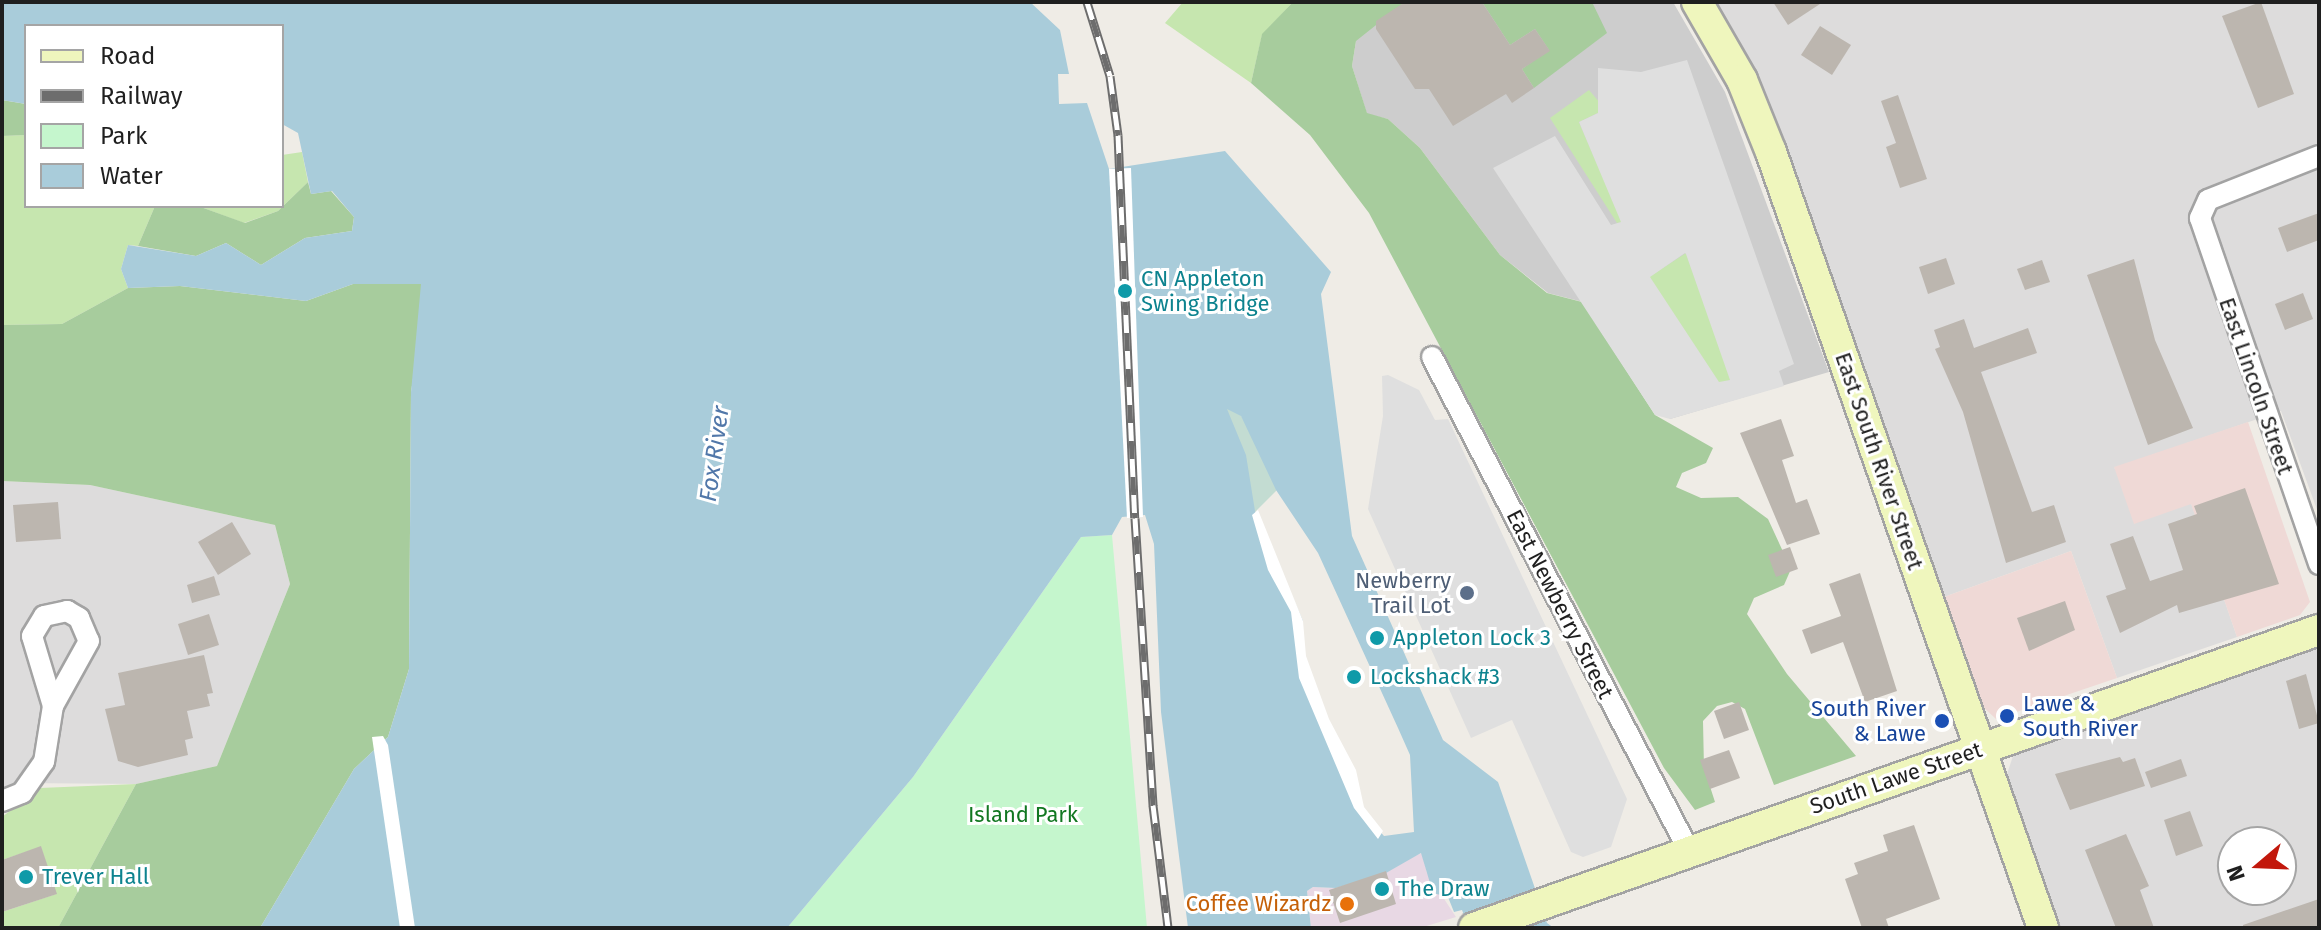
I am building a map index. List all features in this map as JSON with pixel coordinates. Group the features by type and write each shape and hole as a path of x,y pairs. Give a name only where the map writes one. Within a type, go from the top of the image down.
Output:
{"street":[{"name":"East South River Street","path":"1697,2 1732,59 1766,140 2043,928"},
{"name":"East Lincoln Street","path":"2319,156 2219,195 2202,208 2202,233 2319,564"},
{"name":"East Newberry Street","path":"1432,357 1689,851"},
{"name":"South Lawe Street","path":"1474,928 2319,630"},
{"path":"2,801 22,793 44,762 53,706"}],"shaded area":[{"path":"1336,2 1673,2 1725,92 1829,372 1670,419 1583,302 1548,293 1500,255 1420,148 1388,119 1367,114 1352,66 1356,41"},
{"path":"1717,2 2319,2 2319,515 2281,411 2114,468 2191,503 2237,637 2117,678 2071,551 1944,597 1769,103"},
{"path":"1687,60 1794,364 1779,371 1784,386 1670,419 1655,415 1493,168 1555,136 1611,225 1621,222 1579,122 1598,113 1598,68 1641,72","holes":["1686,254 1730,380 1719,382 1650,277"]},
{"name":"Newberry Trail Lot","path":"1388,375 1419,390 1435,420 1448,419 1627,799 1611,847 1583,857 1571,852 1512,720 1471,738 1368,509 1383,416 1382,376"},
{"path":"2248,422 2310,602 2300,615 2237,637 2191,504 2134,524 2114,467"},
{"path":"2,481 90,485 275,525 290,584 217,766 136,784 18,783 2,789"},
{"path":"2071,551 2117,678 1996,719 1981,705 1944,597"},
{"path":"2319,644 2319,928 2061,928 2007,774 2013,756"},
{"path":"1422,853 1427,873 1456,917 1420,928 1311,928 1307,891 1313,887 1336,888"}],"green space":[{"path":"1183,2 1293,2 1262,35 1251,83 1165,23"},
{"path":"1293,2 1405,2 1356,41 1352,66 1367,113 1388,119 1420,148 1500,255 1547,293 1582,302 1655,415 1713,448 1706,463 1682,473 1676,487 1701,498 1738,497 1768,519 1791,569 1784,585 1754,598 1747,614 1787,674 1856,756 1774,785 1745,709 1732,702 1717,706 1703,721 1704,768 1715,802 1695,810 1664,768 1369,213 1310,135 1251,83 1262,34"},
{"path":"1482,2 1592,2 1607,33 1534,88 1522,69 1549,50 1535,29 1510,45"},
{"path":"1589,90 1601,104 1598,113 1579,122 1622,222 1617,223 1550,118"},
{"path":"2,100 24,104 24,135 2,136"},
{"path":"24,135 24,208 154,208 138,246 128,245 121,269 128,288 62,324 2,325 2,136"},
{"path":"302,152 308,182 284,205 284,155"},
{"path":"308,182 311,194 331,191 354,217 352,231 305,238 261,265 226,243 196,256 138,246 154,208 204,208 245,223 278,211"},
{"path":"203,208 281,208 244,223"},
{"path":"1686,253 1731,380 1719,383 1649,277"},
{"path":"421,283 423,311 411,392 409,669 388,737 354,769 260,928 58,928 136,784 217,766 290,584 275,525 90,485 2,481 2,325 62,324 128,288 180,286 306,301 353,284"},
{"path":"1222,382 1281,486 1252,515 1231,438"},
{"name":"Island Park","path":"1112,535 1147,928 787,928 913,777 1081,537"},
{"path":"136,784 58,928 2,928 2,912 56,894 41,847 2,860 2,817 40,788"}],"water":[{"name":"Fox River","path":"2,2 1030,2 1060,30 1069,74 1058,74 1059,104 1087,103 1109,169 1225,151 1331,272 1321,294 1352,536 1443,740 1498,782 1547,923 1554,928 1469,928 1462,910 1454,912 1448,897 1433,893 1421,853 1386,873 1336,888 1313,887 1307,891 1311,928 1188,928 1161,712 1154,544 1145,515 1122,517 1112,535 1081,537 913,777 787,928 260,928 354,769 388,737 409,669 411,392 421,284 353,284 306,301 180,286 128,288 121,269 128,245 196,256 226,243 261,265 305,238 352,231 354,217 332,191 311,194 298,133 284,125 284,24 24,24 24,104 2,100","holes":["1227,409 1241,416 1276,490 1318,553 1410,755 1414,832 1384,836 1362,811 1300,651 1303,621 1255,511 1246,455"]}],"pier":[{"name":"CN Appleton Swing Bridge","path":"1131,168 1143,517 1127,518 1109,169"},
{"path":"1258,510 1303,621 1306,656 1329,719 1356,770 1364,807 1383,831 1378,839 1354,808 1299,678 1291,612 1268,570 1252,515"},
{"path":"383,736 388,745 415,928 400,928 372,737"}],"building":[{"path":"1405,2 1482,2 1510,45 1535,29 1550,51 1522,69 1534,88 1512,103 1506,94 1453,126 1429,89 1415,89 1376,29 1376,21"},
{"path":"1773,2 1823,2 1788,25"},
{"path":"2261,2 2294,94 2258,108 2222,16"},
{"path":"1820,26 1851,45 1832,75 1801,55"},
{"path":"1898,95 1927,179 1900,188 1886,147 1896,143 1881,101"},
{"path":"2319,213 2319,240 2287,252 2278,228"},
{"path":"1946,258 1955,284 1928,294 1919,267"},
{"path":"2134,259 2155,340 2193,428 2148,445 2087,275"},
{"path":"2042,260 2050,282 2025,290 2017,269"},
{"path":"2303,293 2313,319 2285,330 2275,304"},
{"path":"1964,319 1974,348 2028,328 2037,353 1981,372 2032,512 2054,505 2066,542 2006,563 1963,412 1935,349 1940,347 1934,330"},
{"path":"1781,419 1794,456 1782,460 1796,503 1807,499 1820,534 1787,545 1740,433"},
{"path":"2245,488 2279,584 2179,613 2177,605 2120,633 2106,596 2126,589 2110,544 2133,536 2150,581 2183,570 2168,524 2197,514 2194,506"},
{"path":"58,502 61,539 16,542 13,505"},
{"path":"232,522 251,554 218,575 198,542"},
{"path":"1790,547 1798,569 1776,577 1768,555"},
{"path":"1860,573 1897,691 1865,702 1843,642 1811,654 1802,630 1841,616 1829,584"},
{"path":"214,576 220,595 192,603 187,585"},
{"path":"2065,601 2075,630 2029,651 2017,618"},
{"path":"209,614 219,645 188,655 178,624"},
{"path":"204,655 213,693 207,694 210,706 187,711 193,738 185,740 188,755 138,767 118,761 105,709 125,705 118,673"},
{"path":"2306,674 2319,723 2299,729 2286,681"},
{"path":"1739,702 1749,730 1724,739 1714,711"},
{"path":"1729,750 1740,778 1710,789 1700,760"},
{"path":"2120,757 2123,762 2135,758 2145,786 2070,810 2055,774"},
{"path":"2181,759 2187,776 2151,788 2145,772"},
{"path":"2190,811 2203,846 2176,856 2164,820"},
{"path":"1914,825 1940,899 1886,919 1889,928 1862,928 1845,879 1858,874 1854,863 1888,851 1883,835"},
{"path":"2126,834 2149,886 2140,890 2154,928 2116,928 2085,850"},
{"name":"Trever Hall","path":"41,846 57,894 2,912 2,860"},
{"path":"1386,871 1396,904 1340,923 1329,890"},
{"path":"2319,899 2319,928 2243,928 2243,925"}],"railway":[{"path":"1087,2 1110,76 1118,135 1135,518 1153,805 1168,928"}],"place":[{"name":"CN Appleton Swing Bridge","path":"1125,291"},
{"name":"Newberry Trail Lot","path":"1467,593"},
{"name":"Appleton Lock 3","path":"1377,638"},
{"name":"Lockshack #3","path":"1354,677"},
{"name":"Lawe & South River","path":"2007,716"},
{"name":"South River & Lawe","path":"1942,721"},
{"name":"Trever Hall","path":"26,877"},
{"name":"The Draw","path":"1382,889"},
{"name":"Coffee Wizardz","path":"1347,904"}]}
